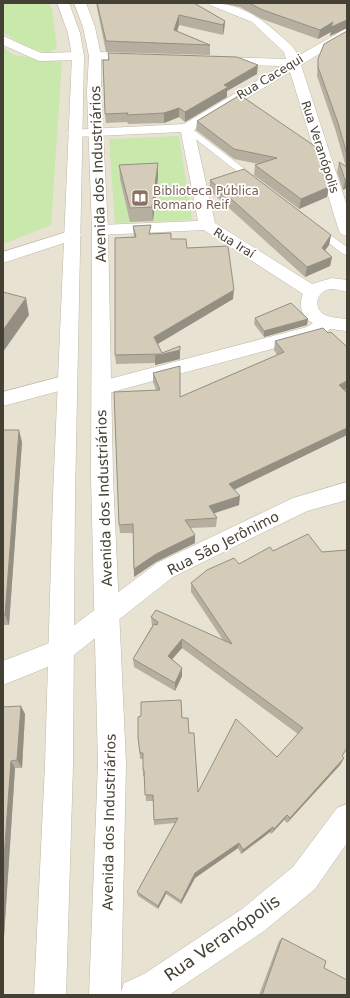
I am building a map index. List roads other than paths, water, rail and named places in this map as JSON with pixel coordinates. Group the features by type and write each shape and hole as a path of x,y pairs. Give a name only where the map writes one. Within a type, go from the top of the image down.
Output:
{"street":[{"name":"Avenida dos Industriários","path":"64,3 85,48 94,92 97,132 100,230 102,477 108,613 112,764 105,995"},
{"name":"Avenida dos Industriários","path":"50,995 59,765 75,133 85,48 89,27 80,3"},
{"name":"Rua Veranópolis","path":"214,3 256,20 286,46 294,63 347,231"},
{"name":"Rua Cacequi","path":"75,133 187,128 347,32"},
{"path":"3,40 12,46 39,57 85,48 151,58"},
{"path":"206,60 294,63"},
{"path":"187,128 207,225"},
{"name":"Rua Iraí","path":"100,230 207,225 312,292"},
{"path":"3,258 73,235"},
{"path":"347,286 332,284 320,286 312,292 307,300 308,308 315,317 327,323 347,325"},
{"path":"71,316 101,314"},
{"path":"101,388 313,332 327,323"},
{"path":"3,399 68,382"},
{"name":"Rua São Jerônimo","path":"3,673 61,650 165,570 301,504 347,491"},
{"name":"Rua Veranópolis","path":"136,995 155,985 253,920 293,888 304,878 347,818"}],"lane":[{"path":"187,128 261,185"},
{"path":"310,224 347,252"}],"place":[{"name":"Biblioteca Pública Romano Reif","path":"140,198"}]}
